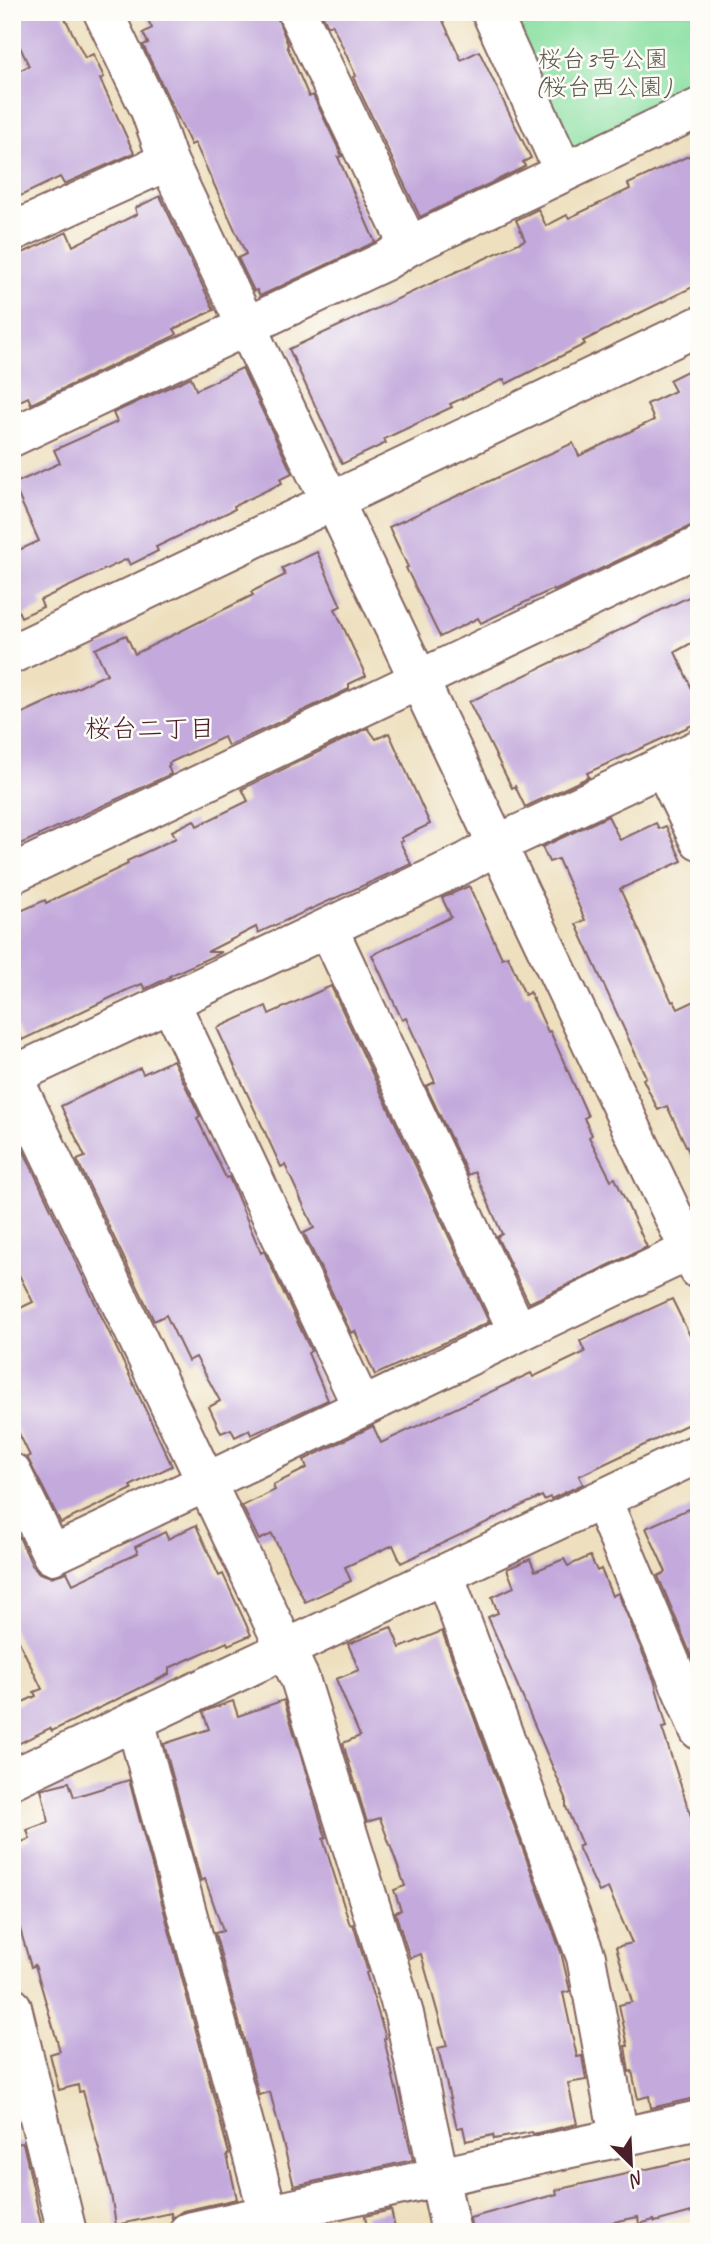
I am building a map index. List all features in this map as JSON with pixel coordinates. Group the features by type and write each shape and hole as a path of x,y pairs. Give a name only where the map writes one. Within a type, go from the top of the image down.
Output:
{"street":[{"path":"12,1473 52,1555 518,1332 694,1261 334,501 319,479 168,161 150,110 103,12"},
{"path":"297,12 409,246"},
{"path":"491,12 564,172"},
{"path":"12,437 385,261 409,246 699,108"},
{"path":"12,232 168,161"},
{"path":"12,654 699,326"},
{"path":"12,874 699,546"},
{"path":"451,2232 404,2014 300,1679 12,1075 328,928 699,749"},
{"path":"663,766 699,840"},
{"path":"328,928 518,1332"},
{"path":"170,1002 362,1407"},
{"path":"12,1779 699,1453"},
{"path":"602,1500 699,1730"},
{"path":"444,1574 586,1957 619,2137"},
{"path":"135,1720 268,2213"},
{"path":"12,2007 67,2232"},
{"path":"188,2232 699,2120"}],"green space":[{"name":"桜台3号公園 (桜台西公園)","path":"506,12 699,12 699,93 579,152 568,147"}],"building":[{"path":"12,12 62,12 85,58 93,54 104,77 100,79 134,153 64,184 60,177 12,200 12,74 29,66 12,30"},
{"path":"144,12 275,12 309,97 313,95 342,156 338,157 375,242 260,296 257,290 254,291 238,258 246,254 195,143 191,145 143,45 148,43 143,33 152,28"},
{"path":"321,12 439,12 461,60 479,51 531,158 523,162 525,166 520,169 420,217 353,77 356,76 332,24 328,26"},
{"path":"699,151 699,284 583,341 585,344 506,384 504,379 450,404 452,407 384,439 386,443 342,464 289,349 525,240 516,220 538,209 546,226 567,215 569,218 630,189 628,184"},
{"path":"160,196 214,310 174,329 177,334 172,337 31,404 28,397 12,405 12,258 67,232 73,246 137,214 135,208"},
{"path":"699,365 699,522 554,591 553,589 481,623 478,618 440,637 389,527 573,443 579,456 654,420 647,404 675,391 669,380"},
{"path":"242,368 292,473 280,479 282,483 156,547 158,551 130,565 127,559 40,600 43,607 21,617 18,610 12,613 12,542 17,551 39,541 13,484 60,463 54,450 117,422 113,413 191,377 196,390"},
{"path":"317,552 341,606 335,609 366,676 349,684 349,689 228,746 224,737 169,763 171,774 12,848 12,718 107,674 95,649 126,635 135,654 253,595 251,592 285,575 282,568"},
{"path":"699,592 699,639 675,652 699,704 699,722 587,773 589,777 525,807 515,786 512,788 469,702"},
{"path":"368,728 376,739 389,733 430,824 401,838 403,841 400,842 411,864 258,933 256,927 207,952 222,952 145,989 142,984 129,989 22,1040 12,1020 12,915 45,900 46,903 128,864 127,861 176,838 172,831 194,820 197,826 248,801 242,789"},
{"path":"608,816 620,840 656,823 659,829 666,826 682,861 620,889 672,1002 674,1001 678,1009 699,999 699,1173 667,1106 658,1110 643,1079 646,1077 576,924 585,920 558,859 549,862 542,847"},
{"path":"469,886 502,958 508,956 525,995 530,992 548,1032 550,1031 588,1116 584,1118 592,1135 589,1137 611,1180 615,1178 647,1247 529,1303 497,1237 502,1234 475,1172 468,1175 426,1086 435,1082 406,1018 402,1020 372,955 451,917 442,898"},
{"path":"331,986 489,1322 375,1375 355,1331 351,1333 304,1233 314,1228 285,1165 281,1167 217,1028 266,1006 269,1014"},
{"path":"173,1060 200,1116 197,1118 226,1178 229,1177 261,1253 264,1251 311,1351 308,1353 328,1400 251,1435 249,1430 235,1437 231,1429 221,1433 209,1407 220,1401 196,1357 188,1361 166,1315 154,1321 77,1160 85,1157 61,1106 140,1068 143,1074"},
{"path":"12,1126 172,1466 130,1486 132,1489 61,1523 27,1457 30,1456 12,1419 12,1312 33,1302 12,1261"},
{"path":"672,1299 699,1354 699,1419 579,1476 583,1484 551,1499 550,1497 544,1500 542,1496 401,1563 393,1545 345,1567 351,1581 305,1602 272,1534 259,1540 242,1506 275,1490 273,1485 307,1468 304,1460 373,1426 381,1443 531,1373 533,1377 585,1352 580,1341"},
{"path":"699,1504 699,1658 693,1660 658,1576 666,1572 646,1528"},
{"path":"196,1525 219,1576 223,1574 251,1635 228,1645 227,1642 169,1668 169,1674 52,1731 50,1728 12,1747 12,1707 36,1696 34,1692 42,1689 12,1627 12,1540 19,1537 32,1565 39,1573 51,1577 67,1572 73,1584 138,1553 135,1547 165,1532 168,1539"},
{"path":"590,1556 597,1571 601,1569 612,1596 618,1593 654,1680 667,1727 662,1728 699,1841 699,2097 651,2108 649,2096 638,2099 632,2071 629,2072 625,2046 628,2046 619,2005 632,2002 616,1947 632,1943 608,1888 599,1892 578,1847 582,1845 566,1807 566,1798 488,1617 498,1613 492,1597 514,1587 507,1569 530,1559 535,1571 564,1559 568,1566"},
{"path":"391,1627 400,1648 442,1631 561,1952 570,1991 563,1993 577,2057 582,2056 586,2080 568,2083 577,2124 533,2134 532,2132 494,2139 493,2135 466,2141 463,2127 457,2128 438,2048 447,2046 421,1954 410,1958 395,1912 401,1910 394,1890 405,1886 380,1818 367,1822 343,1743 360,1736 336,1679 359,1670 348,1644"},
{"path":"284,1700 326,1838 323,1839 368,1972 366,1973 386,2038 384,2039 413,2160 294,2186 270,2092 259,2095 215,1933 223,1931 205,1879 201,1881 164,1744 209,1729 203,1712 213,1708 233,1701 238,1716"},
{"path":"129,1780 229,2154 227,2155 237,2199 183,2211 172,2218 171,2213 116,2225 111,2194 83,2091 79,2092 78,2085 59,2090 50,2054 60,2051 35,1965 31,1967 12,1901 12,1845 30,1839 27,1830 49,1822 41,1789 69,1782 74,1797"},
{"path":"23,2143 43,2232 12,2232 12,2144"},
{"path":"699,2157 699,2210 655,2222 654,2220 639,2224 638,2217 565,2232 472,2232 470,2218 557,2194 556,2190"},
{"path":"391,2210 396,2232 368,2232 365,2216"}],"district":[{"name":"桜台二丁目","path":"150,728"}]}
